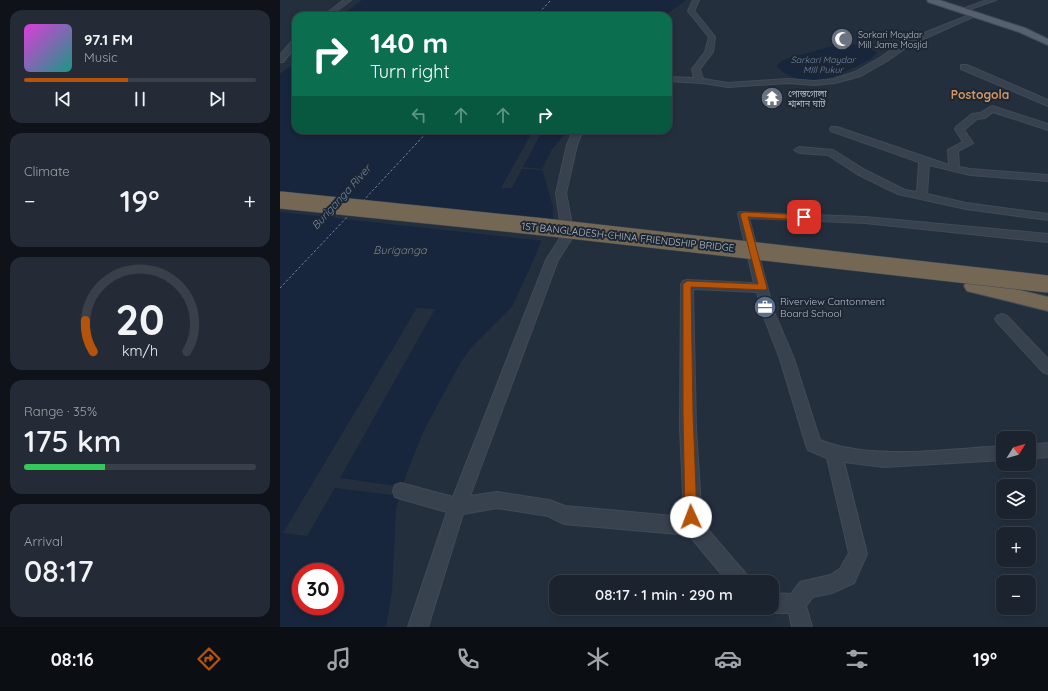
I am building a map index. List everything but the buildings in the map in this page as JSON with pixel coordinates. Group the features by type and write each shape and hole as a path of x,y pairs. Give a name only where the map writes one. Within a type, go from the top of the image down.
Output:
{"highway":[{"name":"1ST BANGLADESH-CHINA FRIENDSHIP BRIDGE","path":"280,200 544,227 972,281 1048,294"},
{"name":"1ST BANGLADESH-CHINA FRIENDSHIP BRIDGE","path":"280,214 972,281 1048,284"},
{"path":"972,281 1048,276"},
{"path":"972,281 1048,304"}],"main road":[{"path":"931,0 960,11 1022,30 1048,42"}],"street":[{"path":"332,12 348,0"},
{"path":"696,0 691,11 694,19 708,29 712,37 709,52 696,69 698,78 702,81"},
{"path":"960,11 993,0"},
{"path":"672,79 702,81 728,85 788,81 814,83 835,81 858,74 884,59 907,43 974,15"},
{"path":"280,60 292,46"},
{"path":"964,67 1048,103"},
{"path":"954,169 953,150 968,143 959,129 975,116 982,116 992,109 1048,127"},
{"path":"834,129 924,161 954,169 970,172 1048,178"},
{"path":"418,627 458,507 552,260 568,235 561,193 572,145 576,134"},
{"path":"799,150 830,152 861,172 902,192 966,206 1048,216"},
{"path":"922,197 924,161"},
{"path":"996,454 884,460 834,453 814,445 787,359 768,312 744,214 865,220 1048,238"},
{"path":"734,575 693,527 688,428 687,284 763,288"},
{"path":"1002,319 1048,368"},
{"path":"1036,451 1048,450"},
{"path":"796,604 807,589 832,584 847,576 858,554 834,453"},
{"path":"401,491 458,507 497,500 549,508 564,515 693,527"},
{"path":"779,603 796,604"},
{"path":"796,604 802,627"}],"water":[{"path":"362,0 686,0 670,12 346,12"},
{"name":"Sarkari Maydar MIll Pukur","path":"843,43 863,46 877,52 871,59 865,62 834,76 818,81 805,81 793,77 777,67 783,60"},
{"name":"Buriganga","path":"292,65 292,134 565,134 552,149 542,169 553,207 553,219 540,244 512,307 470,349 461,362 424,430 406,475 396,509 392,592 386,627 280,627 280,74"}],"pier":[{"path":"531,134 540,135 523,167 542,170 522,169 512,188 501,188"},
{"path":"280,194 552,225 544,241 280,212"},
{"path":"417,308 435,309 340,478 403,487 400,496 335,488 307,536 283,533"}],"ferry route":[{"path":"540,12 551,0"},
{"path":"363,201 425,134"},
{"path":"280,288 349,215"}],"place":[{"name":"Sorkari Moydar Mill Jame Mosjid","path":"842,39"},
{"name":"পোস্তগোলা শ্মশান ঘাট","path":"772,98"},
{"name":"Riverview Cantonment Board School","path":"765,307"}],"district":[{"name":"Postogola","path":"980,94"}],"route":[{"path":"691,517 686,301 687,284 763,288 744,214 804,217"}],"water label":[{"name":"Buriganga River","path":"341,197"}]}
